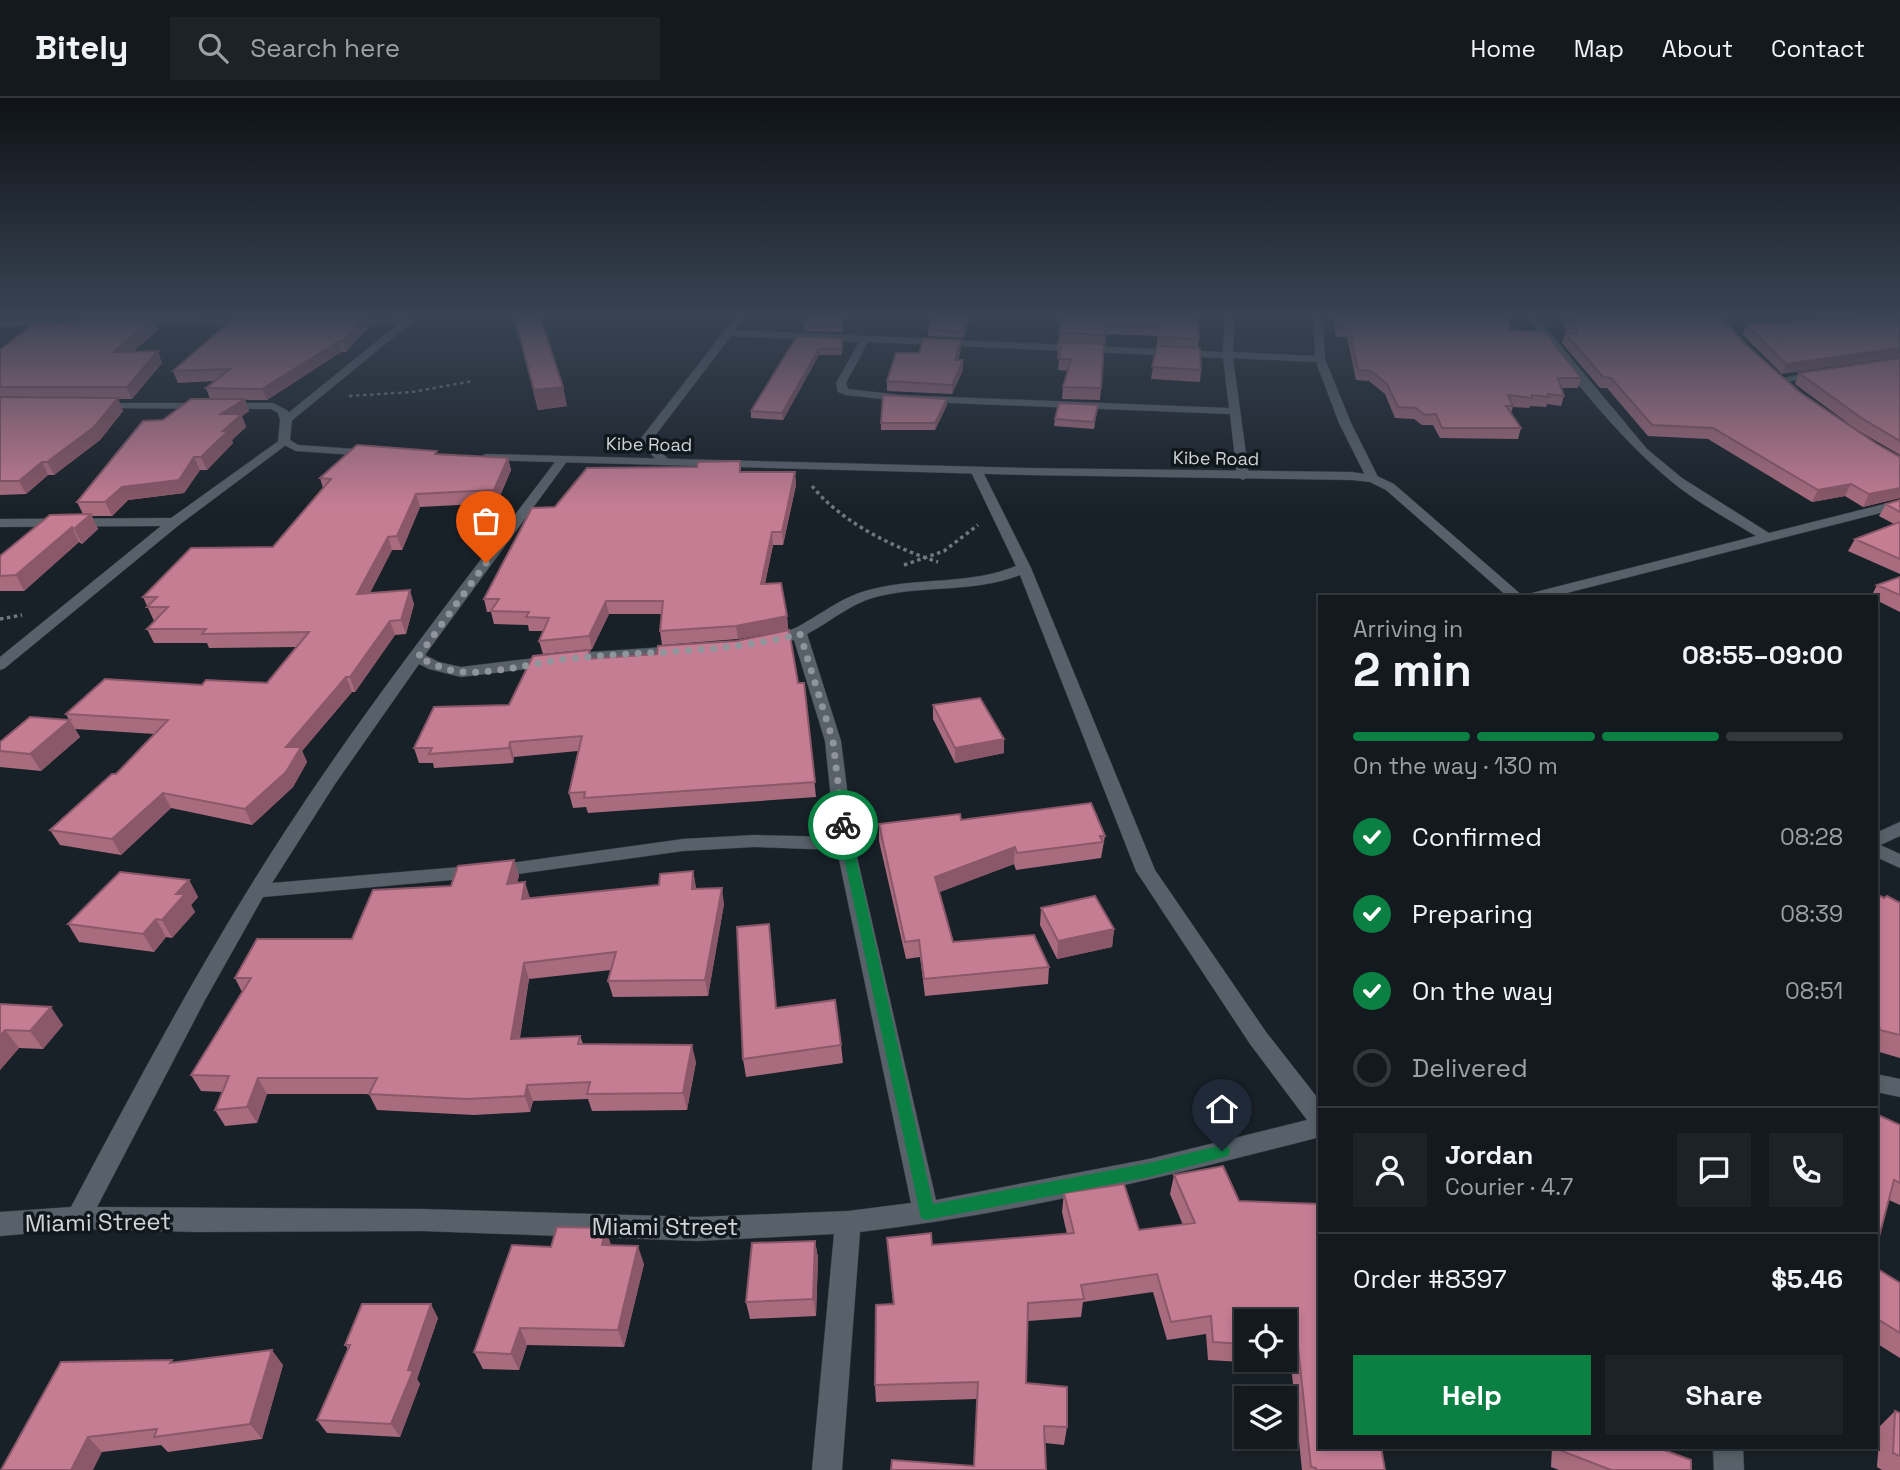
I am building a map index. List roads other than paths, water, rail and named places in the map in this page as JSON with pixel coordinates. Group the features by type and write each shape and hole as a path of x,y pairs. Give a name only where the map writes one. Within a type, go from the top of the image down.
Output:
{"street":[{"path":"286,420 335,380"},
{"path":"665,462 645,441 692,380"},
{"path":"843,380 842,390 846,392 994,402 1235,411"},
{"path":"1231,380 1243,476"},
{"path":"1328,380 1345,423 1373,479 1399,495 1515,595"},
{"path":"1584,380 1643,452 1678,481 1766,537"},
{"path":"1781,380 1786,384 1799,380"},
{"path":"0,665 174,522 284,442 286,420 283,411 258,405 86,405"},
{"path":"284,442 296,448 379,453"},
{"name":"Kibe Road","path":"479,458 811,464 977,472 1352,476 1373,479"},
{"path":"78,1218 178,1028 258,891 328,782 562,460"},
{"path":"977,472 1024,568 1146,872 1258,1038 1318,1116"},
{"path":"1540,595 1900,504"},
{"path":"0,523 174,522"},
{"path":"750,645 800,634 841,607 871,594 976,583 1005,577 1024,568"},
{"path":"800,634 833,741 845,844 926,1213"},
{"path":"418,657 434,666 461,672 576,658 698,649"},
{"path":"1878,840 1900,828"},
{"path":"258,891 506,869 683,845 754,841 845,844"},
{"path":"1878,850 1900,862"},
{"path":"1878,1083 1900,1088"},
{"name":"Miami Street","path":"0,1224 78,1218 197,1222 422,1220 698,1229 848,1222 926,1213 1149,1170 1318,1128"},
{"path":"827,1470 848,1222"},
{"path":"1728,1449 1729,1470"}]}
